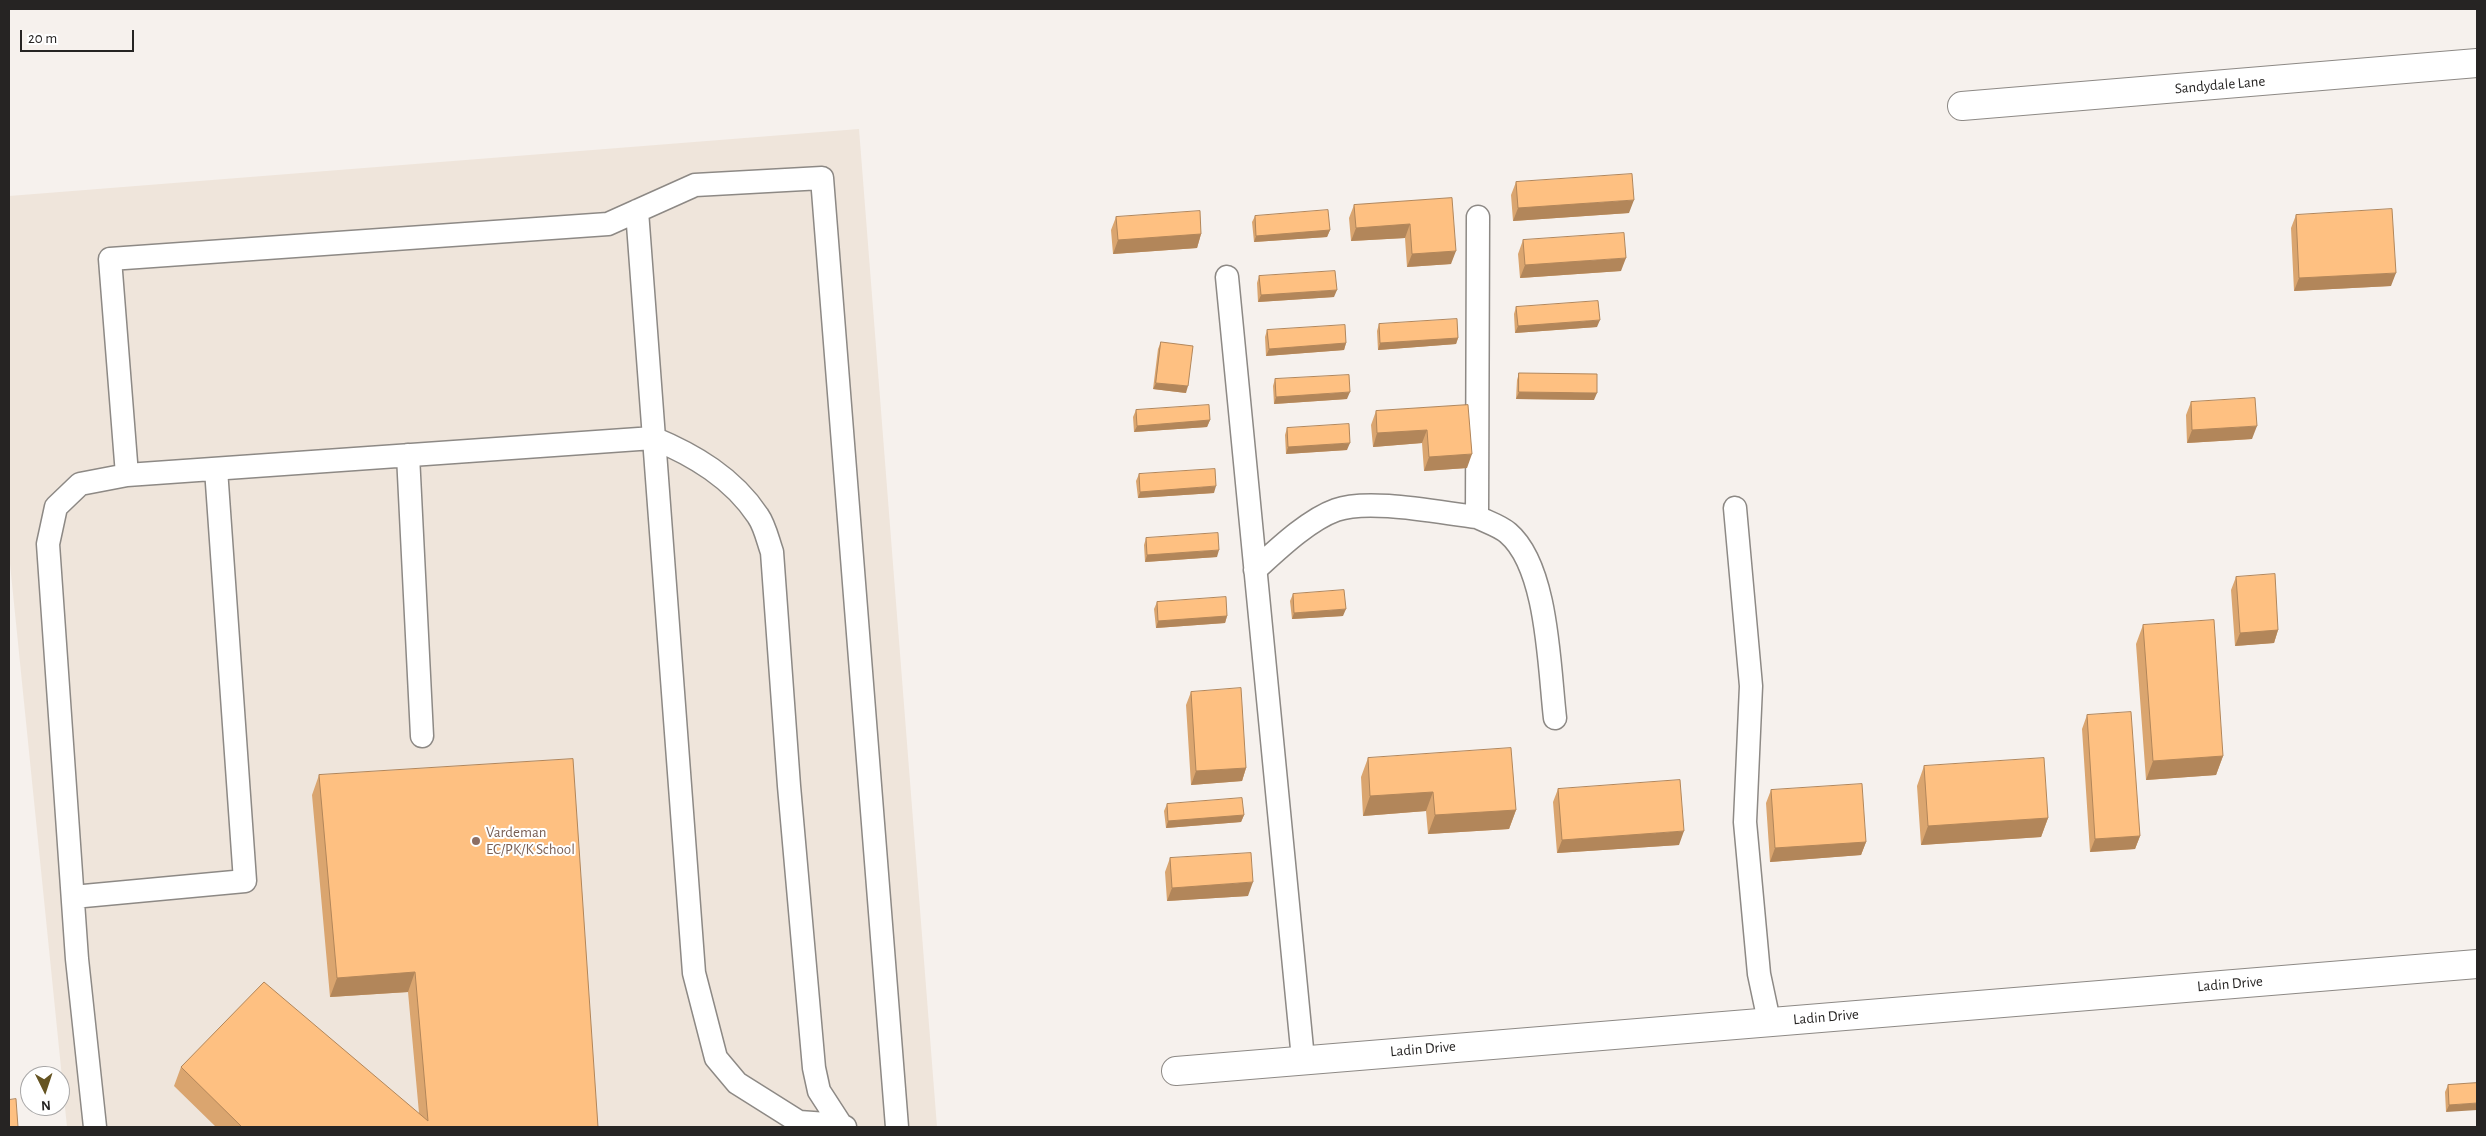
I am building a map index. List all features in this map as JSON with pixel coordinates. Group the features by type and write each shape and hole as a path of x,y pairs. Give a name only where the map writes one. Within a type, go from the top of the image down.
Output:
{"street":[{"name":"Sandydale Lane","path":"1962,106 2477,63"},
{"name":"Ladin Drive","path":"1176,1071 1303,1059 2477,964"}],"lane":[{"path":"127,475 110,259 608,224 695,185 822,178 897,1127"},
{"path":"637,211 694,973 716,1058 737,1083 800,1122 843,1126"},
{"path":"1478,217 1478,517"},
{"path":"1227,277 1303,1059"},
{"path":"95,1127 73,897 48,544 56,506 80,484 127,475 653,438 688,453 727,480 759,517 772,552 789,786 814,1068 819,1091 843,1126"},
{"path":"408,455 422,736"},
{"path":"73,897 245,880 216,469"},
{"path":"1255,570 1298,532 1336,510 1376,505 1478,517 1508,532 1527,555 1540,588 1555,718"},
{"path":"1735,508 1751,686 1746,822 1759,974 1769,1021"}],"shaded area":[{"name":"Vardeman EC/PK/K School","path":"859,129 937,1127 67,1127 66,1116 70,1116 70,1066 61,1066 9,554 9,196"}],"building":[{"path":"1632,174 1634,200 1518,208 1516,182"},
{"path":"1452,198 1456,251 1412,254 1410,224 1356,228 1354,205"},
{"path":"2392,209 2396,273 2299,278 2296,215"},
{"path":"1328,210 1330,230 1256,236 1255,216"},
{"path":"1200,211 1201,234 1118,240 1116,217"},
{"path":"1624,233 1626,258 1525,265 1523,240"},
{"path":"1335,271 1337,290 1261,295 1259,276"},
{"path":"1598,301 1600,320 1518,326 1516,307"},
{"path":"1457,319 1458,338 1380,343 1379,324"},
{"path":"1345,325 1346,343 1269,349 1267,330"},
{"path":"1161,342 1193,346 1188,386 1156,383"},
{"path":"1519,373 1597,374 1597,393 1519,392"},
{"path":"1349,375 1350,392 1276,397 1275,379"},
{"path":"2255,398 2257,426 2192,430 2191,402"},
{"path":"1209,405 1210,420 1137,426 1136,410"},
{"path":"1468,405 1472,454 1429,457 1427,430 1377,433 1376,411"},
{"path":"1349,424 1350,443 1288,447 1287,428"},
{"path":"1215,469 1216,486 1140,492 1139,474"},
{"path":"1218,533 1219,550 1147,555 1146,538"},
{"path":"2275,574 2278,630 2240,633 2236,577"},
{"path":"1344,590 1346,609 1294,613 1293,594"},
{"path":"1226,597 1227,616 1158,621 1157,602"},
{"path":"2214,620 2223,756 2153,761 2143,625"},
{"path":"1241,688 1246,768 1196,771 1191,692"},
{"path":"2131,712 2140,836 2095,839 2087,715"},
{"path":"1511,748 1516,810 1435,815 1433,792 1370,796 1368,758"},
{"path":"2044,758 2048,818 1928,826 1924,766"},
{"path":"573,759 598,1127 242,1127 181,1067 264,982 428,1121 415,972 337,978 319,775"},
{"path":"1680,780 1684,831 1562,840 1558,789"},
{"path":"1862,784 1866,842 1775,848 1771,790"},
{"path":"1242,798 1244,815 1168,821 1167,804"},
{"path":"1251,853 1253,882 1172,888 1170,858"},
{"path":"2477,1083 2477,1103 2449,1105 2448,1085"},
{"path":"16,1099 18,1127 9,1127 9,1100"}],"place":[{"name":"Vardeman EC/PK/K School","path":"476,841"}]}
